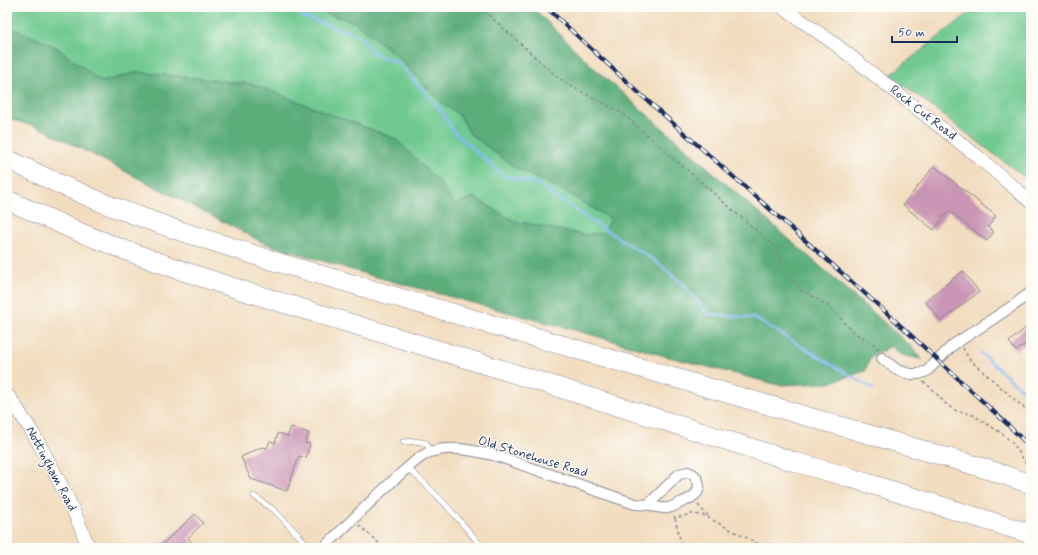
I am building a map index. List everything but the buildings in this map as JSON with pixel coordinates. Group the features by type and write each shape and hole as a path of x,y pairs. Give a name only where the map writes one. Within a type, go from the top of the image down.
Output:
{"highway":[{"path":"7,159 57,183 115,207 171,228 280,263 980,467 1031,484"},
{"path":"7,200 79,232 122,249 244,291 1031,534"}],"street":[{"name":"Rock Cut Road","path":"782,7 835,44 965,147 1031,202"},
{"path":"882,358 897,370 910,374 919,374 927,371 954,345 1014,306 1031,292"},
{"name":"Nottingham Road","path":"7,394 18,408 50,462 89,548"},
{"name":"Old Stonehouse Road","path":"323,548 391,482 416,460 431,452 453,448 497,456 635,504 650,504 652,506 669,508"},
{"path":"650,504 679,474 688,472 691,473 696,477 699,484 699,489 696,495 669,508"}],"lane":[{"path":"403,442 416,441 426,443 431,452"},
{"path":"407,468 445,504 483,548"},
{"path":"254,496 274,510 311,548"}],"path":[{"path":"480,7 556,76 576,89 622,113 628,118 774,246 788,275 800,289 830,307 852,331 877,346 882,358"},
{"path":"960,341 969,360 1031,414"},
{"path":"910,374 929,386 946,404 954,410 973,415 1003,434 1014,445 1031,472"},
{"path":"694,496 698,504 710,518"},
{"path":"669,508 675,518 682,548"},
{"path":"675,518 692,514 703,515 766,548"},
{"path":"353,519 384,548"}],"green space":[{"path":"7,7 306,7 354,22 395,54 440,101 460,116 471,135 611,219 603,234 584,235 514,221 474,197 454,205 440,183 396,139 252,84 138,72 102,82 56,47 7,26"},
{"path":"306,7 532,7 593,67 913,348 921,359 901,355 891,346 871,357 865,371 829,383 779,385 665,356 369,275 264,243 45,130 7,118 7,26 56,47 102,82 138,72 252,84 396,139 440,183 454,205 474,197 514,221 584,235 603,233 611,219 568,193 517,169 471,135 460,116 440,101 395,54 354,22"},
{"path":"977,7 1031,7 1031,182 890,75"}],"waterway":[{"path":"291,7 304,17 358,35 373,53 398,63 442,112 454,132 504,176 536,183 596,224 654,260 685,286 708,314 754,318 873,389"},
{"path":"981,353 1031,398"}],"railway":[{"path":"546,7 639,93 888,314 1031,448"}]}
